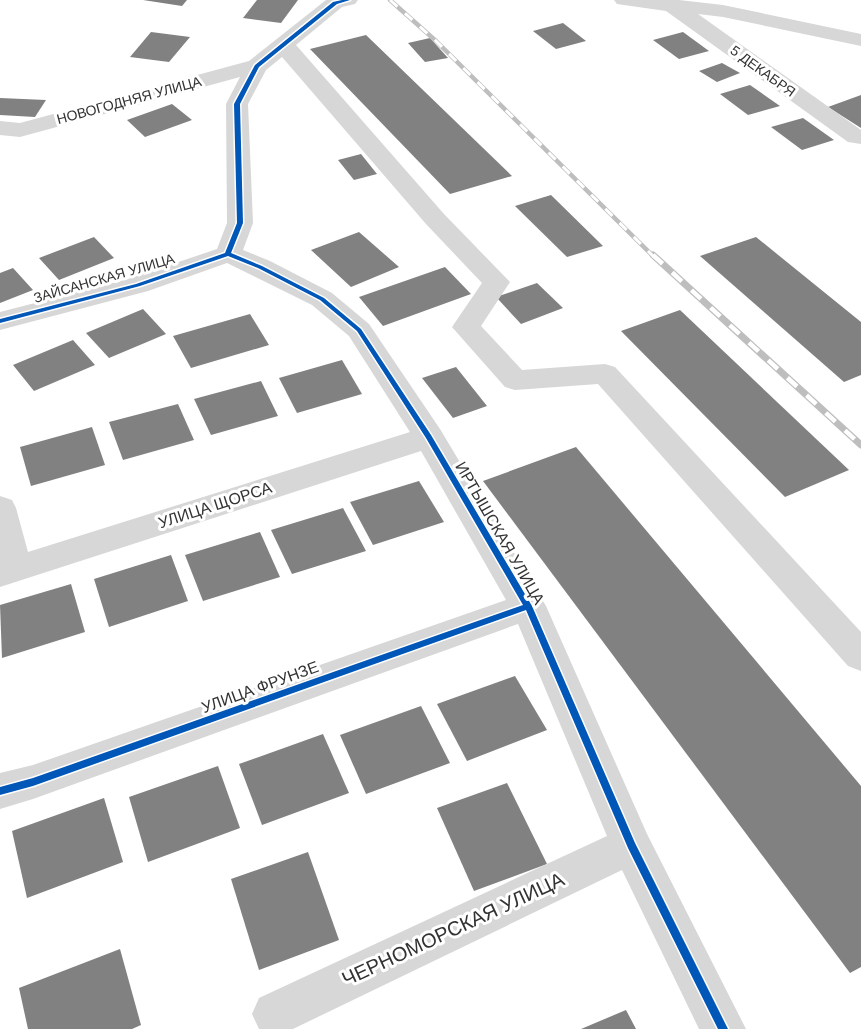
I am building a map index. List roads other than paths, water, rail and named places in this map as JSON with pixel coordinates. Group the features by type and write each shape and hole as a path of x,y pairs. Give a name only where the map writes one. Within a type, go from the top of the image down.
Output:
{"street":[{"path":"228,254 240,223 237,104 257,66 335,3 348,0"},
{"path":"624,0 670,3 723,11 861,40"},
{"name":"5 ДЕКАБРЯ","path":"670,3 856,137 861,137"},
{"path":"284,44 299,65 435,219 496,282 466,327 515,380 605,374 861,656"},
{"name":"НОВОГОДНЯЯ УЛИЦА","path":"0,128 20,129 257,66"},
{"name":"ЗАЙСАНСКАЯ УЛИЦА","path":"0,321 138,285 228,254"},
{"name":"ИРТЫШСКАЯ УЛИЦА","path":"228,254 260,267 322,299 359,330 429,437 528,606 631,845 723,1029"},
{"name":"УЛИЦА ЩОРСА","path":"8,571 429,437"},
{"path":"0,508 8,571"},
{"name":"УЛИЦА ФРУНЗЕ","path":"0,791 33,782 528,606"},
{"name":"ЧЕРНОМОРСКАЯ УЛИЦА","path":"275,1014 631,845"}],"railway":[{"path":"390,0 436,41 654,257"},
{"path":"653,255 861,445"}]}
